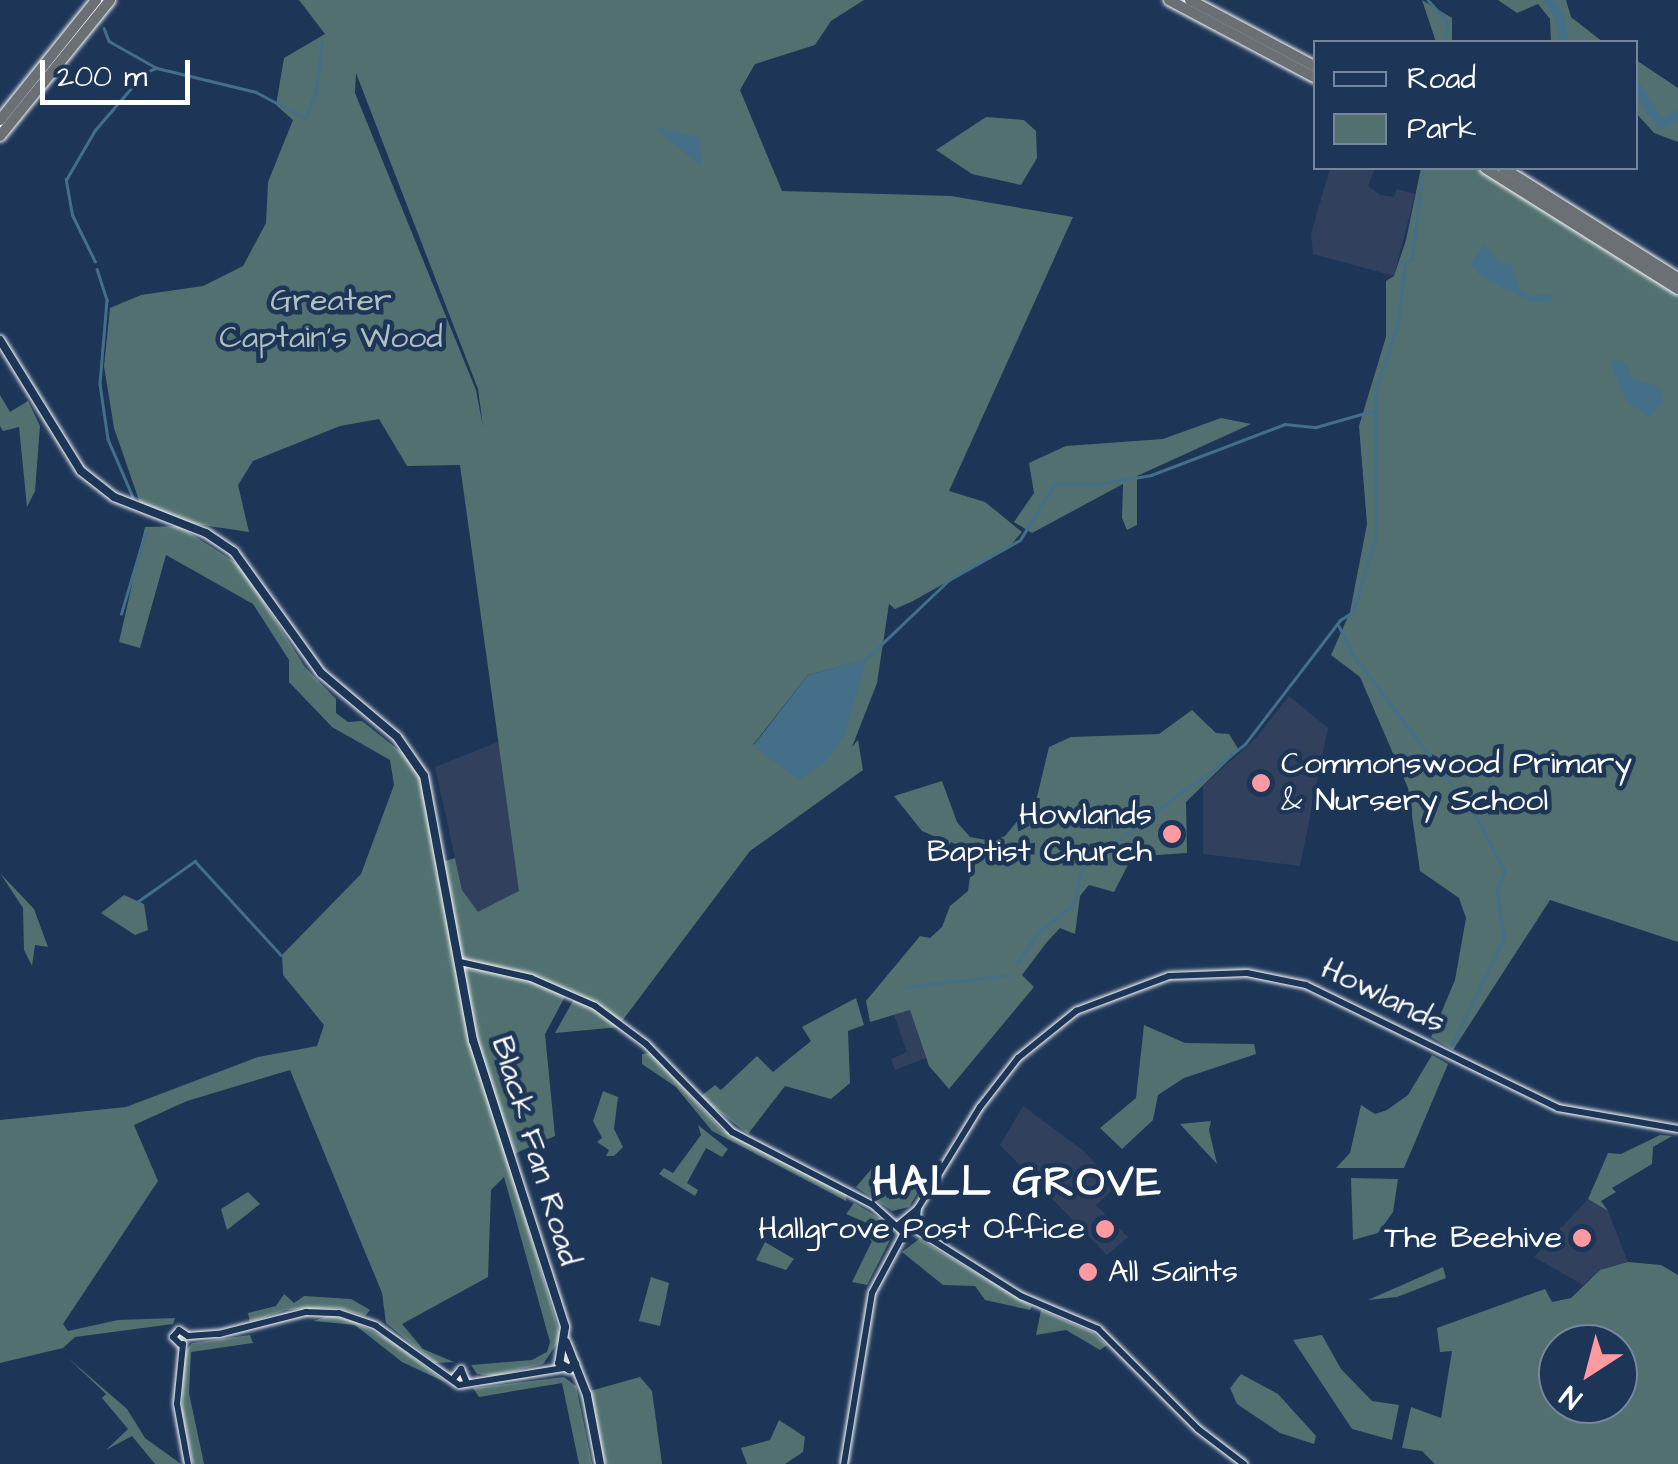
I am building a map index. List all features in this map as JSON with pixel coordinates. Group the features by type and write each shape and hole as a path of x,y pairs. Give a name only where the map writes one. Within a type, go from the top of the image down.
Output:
{"highway":[{"path":"0,120 96,0"},
{"path":"0,136 110,0"},
{"path":"1169,0 1313,76"},
{"path":"1190,0 1313,66"},
{"path":"1488,170 1678,289"},
{"path":"1505,170 1678,278"}],"main road":[{"name":"Black Fan Road","path":"0,340 81,471 142,510 206,533 234,552 321,672 407,748 432,802 460,977 572,1353 566,1363"},
{"path":"566,1342 566,1363 579,1375 600,1464"}],"street":[{"path":"458,959 467,968 531,978 596,1006 646,1044 732,1132 885,1212 905,1216 1021,1296 1098,1329 1198,1429 1244,1464"},
{"path":"460,977 492,970"},
{"name":"Howlands","path":"916,1226 918,1208 996,1084 1045,1034 1102,998 1190,974 1248,973 1306,985 1558,1108 1678,1129"},
{"name":"Howlands","path":"905,1216 918,1208"},
{"path":"885,1212 904,1234"},
{"path":"898,1225 905,1216"},
{"path":"844,1464 872,1293 904,1234 916,1226"},
{"path":"188,1464 177,1404 180,1344 175,1332 188,1336 235,1332 306,1312 338,1312 376,1326 443,1371 466,1378 481,1380 566,1363"},
{"path":"180,1344 188,1336"},
{"path":"454,1375 466,1378"}],"shaded area":[{"path":"653,126 700,138 701,166"},
{"path":"1329,170 1374,170 1368,186 1380,195 1394,197 1397,189 1415,194 1394,276 1313,254 1311,234"},
{"path":"1484,243 1501,263 1511,264 1519,288 1529,296 1551,294 1551,301 1531,302 1479,275 1471,264"},
{"path":"1616,359 1627,364 1630,378 1661,388 1663,403 1649,417 1627,402 1611,363"},
{"path":"866,659 845,735 825,762 799,780 753,746 808,675"},
{"name":"Commonswood Primary & Nursery School","path":"1289,696 1328,728 1300,866 1203,854 1203,786 1256,738"},
{"path":"500,741 520,891 478,913 462,890 435,767"},
{"path":"910,1010 926,1058 895,1070 891,1059 907,1052 894,1015"},
{"path":"1023,1106 1085,1152 1116,1187 1096,1205 1128,1237 1107,1255 1000,1145"},
{"path":"1588,1199 1608,1211 1628,1262 1600,1270 1583,1285 1534,1257"}],"green space":[{"name":"Greater Captain's Wood","path":"299,0 864,0 831,21 815,45 755,64 740,90 782,191 951,196 1073,217 949,491 985,502 1022,532 1009,547 913,601 895,609 889,604 877,683 852,747 858,740 863,770 750,851 622,1021 568,991 545,1034 555,1136 516,1153 511,1171 561,1338 543,1364 494,1376 477,1374 471,1365 532,1360 547,1352 550,1342 504,1177 491,1190 488,1277 402,1324 423,1349 454,1362 435,1363 386,1323 382,1293 290,1070 187,1101 134,1125 158,1181 63,1324 68,1331 118,1320 175,1318 173,1324 75,1337 63,1348 0,1363 0,1120 126,1107 258,1057 317,1046 324,1025 283,975 282,955 361,874 394,785 390,760 332,727 289,682 289,660 253,604 166,555 140,648 119,642 145,527 179,526 241,566 305,667 336,699 336,713 348,722 362,721 401,752 407,749 424,776 445,861 455,858 462,890 478,912 519,891 460,465 407,466 379,419 340,426 253,461 238,485 249,532 189,523 141,506 114,428 104,366 110,308 141,295 203,286 243,266 266,223 268,182 293,120 276,105 284,58 325,34","holes":["356,73 478,389 483,427 476,390 355,93","865,660 852,697 753,745 808,675"]},
{"path":"1422,0 1452,18 1452,40 1435,40"},
{"path":"1498,0 1566,0 1571,17 1600,40 1551,40 1550,19 1538,4 1517,13"},
{"path":"1638,61 1678,88 1678,142 1654,133 1638,115"},
{"path":"986,117 1024,120 1036,131 1037,158 1021,185 972,174 936,150"},
{"path":"1421,170 1481,170 1678,293 1678,942 1550,900 1453,1050 1431,1037 1455,980 1466,918 1459,898 1420,871 1408,788 1360,677 1331,655 1350,612 1367,524 1359,426 1386,337 1386,281 1394,276"},
{"path":"0,395 10,412 28,401 40,426 35,491 27,507 19,427 3,431 0,426"},
{"path":"1221,418 1251,424 1137,476 1137,525 1127,530 1122,518 1123,484 1032,533 1014,522 1034,493 1029,463 1066,446 1163,439"},
{"path":"1192,710 1216,733 1229,734 1239,750 1186,802 1187,853 1142,856 1128,865 1114,892 1089,885 1080,896 1075,934 1060,928 1047,942 1022,975 1034,987 949,1089 929,1066 910,1010 870,1022 866,1001 920,936 930,938 942,927 950,906 968,891 971,870 959,846 951,842 944,855 938,838 922,831 894,796 942,781 957,822 970,837 992,841 1005,836 1037,797 1049,747 1071,737 1159,734"},
{"path":"0,873 34,909 48,947 35,945 32,966 24,950 23,908"},
{"path":"124,895 144,904 148,930 135,935 101,913"},
{"path":"856,998 864,1025 848,1031 850,1083 831,1099 785,1086 748,1134 700,1097 715,1085 721,1090 757,1056 773,1072 811,1041 802,1027"},
{"path":"574,999 594,1009 620,1027 555,1033"},
{"path":"1144,1025 1185,1043 1254,1044 1256,1054 1184,1078 1158,1095 1153,1120 1122,1149 1100,1128 1136,1098"},
{"path":"651,1053 721,1129 847,1193 846,1201 712,1131 676,1087 642,1064 642,1054"},
{"path":"1432,1055 1448,1064 1404,1168 1336,1168 1350,1153 1361,1105 1375,1114 1387,1110 1408,1095"},
{"path":"603,1091 618,1097 614,1129 623,1147 614,1156 606,1156 609,1150 597,1142 602,1138 593,1121"},
{"path":"1211,1121 1209,1130 1217,1164 1180,1124"},
{"path":"698,1125 728,1149 722,1157 706,1148 687,1183 698,1190 695,1196 659,1174 664,1168 673,1173 701,1135"},
{"path":"1660,1135 1672,1136 1653,1147 1652,1164 1612,1188 1616,1192 1601,1201 1608,1211 1588,1199 1608,1153 1621,1154"},
{"path":"873,1167 887,1198 921,1187 909,1207 892,1211 856,1187"},
{"path":"1351,1178 1398,1179 1393,1212 1378,1233 1353,1240"},
{"path":"248,1192 260,1204 227,1230 221,1209"},
{"path":"854,1203 888,1223 892,1236 867,1285 852,1282 872,1241 862,1234 869,1224 846,1214"},
{"path":"919,1239 1032,1306 1030,1310 985,1300 975,1286 943,1285 902,1252"},
{"path":"765,1242 794,1259 786,1270 756,1260"},
{"path":"1628,1262 1661,1265 1678,1275 1678,1464 1435,1464 1422,1451 1402,1448 1411,1407 1441,1418 1452,1351 1440,1352 1437,1328 1545,1289 1552,1302 1571,1298 1600,1270"},
{"path":"1443,1267 1446,1278 1397,1297 1368,1300"},
{"path":"651,1277 669,1283 660,1326 639,1321"},
{"path":"284,1294 294,1303 304,1296 351,1299 370,1310 365,1316 338,1308 286,1310 250,1322 248,1313 276,1306"},
{"path":"1041,1310 1092,1332 1107,1345 1100,1350 1066,1330 1036,1335"},
{"path":"330,1315 353,1321 388,1339 447,1383 402,1362 355,1325 314,1321"},
{"path":"250,1335 253,1343 191,1352 189,1393 204,1464 193,1464 182,1412 184,1353 192,1343"},
{"path":"1322,1335 1341,1369 1372,1401 1399,1405 1392,1440 1352,1429 1293,1340"},
{"path":"67,1357 127,1409 145,1438 181,1464 155,1464 132,1436 106,1450 128,1429 102,1398 106,1394"},
{"path":"1241,1374 1278,1394 1316,1436 1314,1444 1280,1433 1237,1404 1230,1388"},
{"path":"564,1377 576,1386 592,1464 579,1464 562,1383 479,1397 473,1388"},
{"path":"640,1377 652,1391 662,1464 605,1464 590,1391"},
{"path":"779,1420 805,1437 803,1452 785,1464 747,1464 741,1448 770,1440"}],"waterway":[{"path":"1428,0 1448,22 1445,40"},
{"path":"1548,0 1559,15 1564,40"},
{"path":"104,28 109,41 157,68 145,73"},
{"path":"157,68 256,92 305,118 316,92 322,40"},
{"path":"95,262 72,215 66,180 95,130 139,79"},
{"path":"1638,89 1660,124 1678,114"},
{"path":"1195,784 1245,744 1340,620 1353,612 1376,536 1375,394 1398,323 1405,263 1412,259 1423,170"},
{"path":"97,269 107,300 100,384 108,439 133,497"},
{"path":"866,659 949,580 1020,540 1055,483 1098,484 1151,475 1285,424 1316,427 1372,411"},
{"path":"121,614 145,533"},
{"path":"1339,626 1352,653 1479,821 1505,872 1497,890 1504,938 1452,1046"},
{"path":"1016,965 1038,932 1073,905 1082,868 1192,784"},
{"path":"137,902 195,861 281,955"},
{"path":"906,987 1009,975"}],"place":[{"name":"Commonswood Primary & Nursery School","path":"1261,783"},
{"name":"Howlands Baptist Church","path":"1172,834"},
{"name":"Hallgrove Post Office","path":"1105,1229"},
{"name":"The Beehive","path":"1582,1238"},
{"name":"All Saints","path":"1088,1272"}],"district":[{"name":"HALL GROVE","path":"1018,1183"}]}
